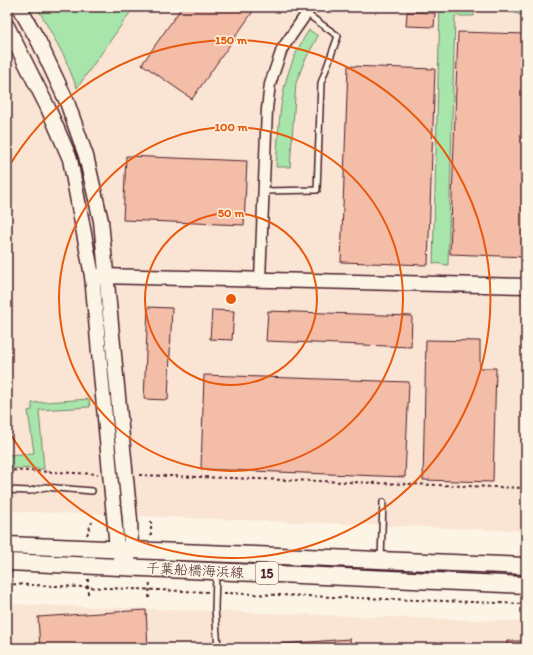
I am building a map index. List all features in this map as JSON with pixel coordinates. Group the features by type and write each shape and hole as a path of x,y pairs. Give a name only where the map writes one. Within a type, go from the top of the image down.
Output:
{"main road":[{"name":"千葉船橋海浜線","path":"7,544 526,566"},
{"name":"千葉船橋海浜線","path":"7,562 526,585"}],"street":[{"path":"19,7 39,42 66,102 86,156 101,222 107,276 124,549"},
{"path":"260,279 267,109 270,84 282,49 309,10"},
{"path":"7,26 48,108 70,159 92,276 126,567"},
{"path":"92,276 526,286"}],"lane":[{"path":"264,191 317,190 321,83 338,36 309,10"},
{"path":"7,490 30,491 46,487 92,491"},
{"path":"381,560 383,502"},
{"path":"216,571 215,609 218,648"}],"path":[{"path":"7,470 102,474"},
{"path":"137,475 526,488"},
{"path":"151,521 151,537"},
{"path":"87,536 92,522"},
{"path":"88,576 88,596"},
{"path":"149,598 150,579"},
{"path":"7,584 210,592"},
{"path":"222,593 526,604"}],"shaded area":[{"path":"7,7 526,7 526,531 7,511"},
{"path":"7,604 526,622 526,648 7,648"}],"green space":[{"path":"37,7 134,7 77,88 64,56"},
{"path":"440,7 465,7 474,9 474,16 455,16 448,265 433,263"},
{"path":"497,7 526,7 526,17 515,13 498,10"},
{"path":"309,30 318,36 304,62 296,83 290,167 276,167 280,112 286,79 299,47"},
{"path":"89,399 90,407 39,410 44,469 7,468 7,455 34,453 28,411 32,410 32,403"}],"building":[{"path":"182,7 256,7 192,99 142,64"},
{"path":"407,12 435,13 434,27 406,26"},
{"path":"458,32 526,34 526,257 450,254"},
{"path":"348,66 435,69 428,265 341,262"},
{"path":"126,156 247,161 244,225 123,220"},
{"path":"148,307 172,308 168,400 144,399"},
{"path":"212,310 234,311 232,340 210,339"},
{"path":"268,311 412,316 411,347 266,341"},
{"path":"426,340 480,341 480,368 496,368 493,482 423,480"},
{"path":"204,375 409,382 405,477 201,469"},
{"path":"146,610 148,648 40,648 38,617"},
{"path":"350,639 351,648 254,648 254,646"},
{"path":"507,641 526,641 526,648 506,648"}]}
